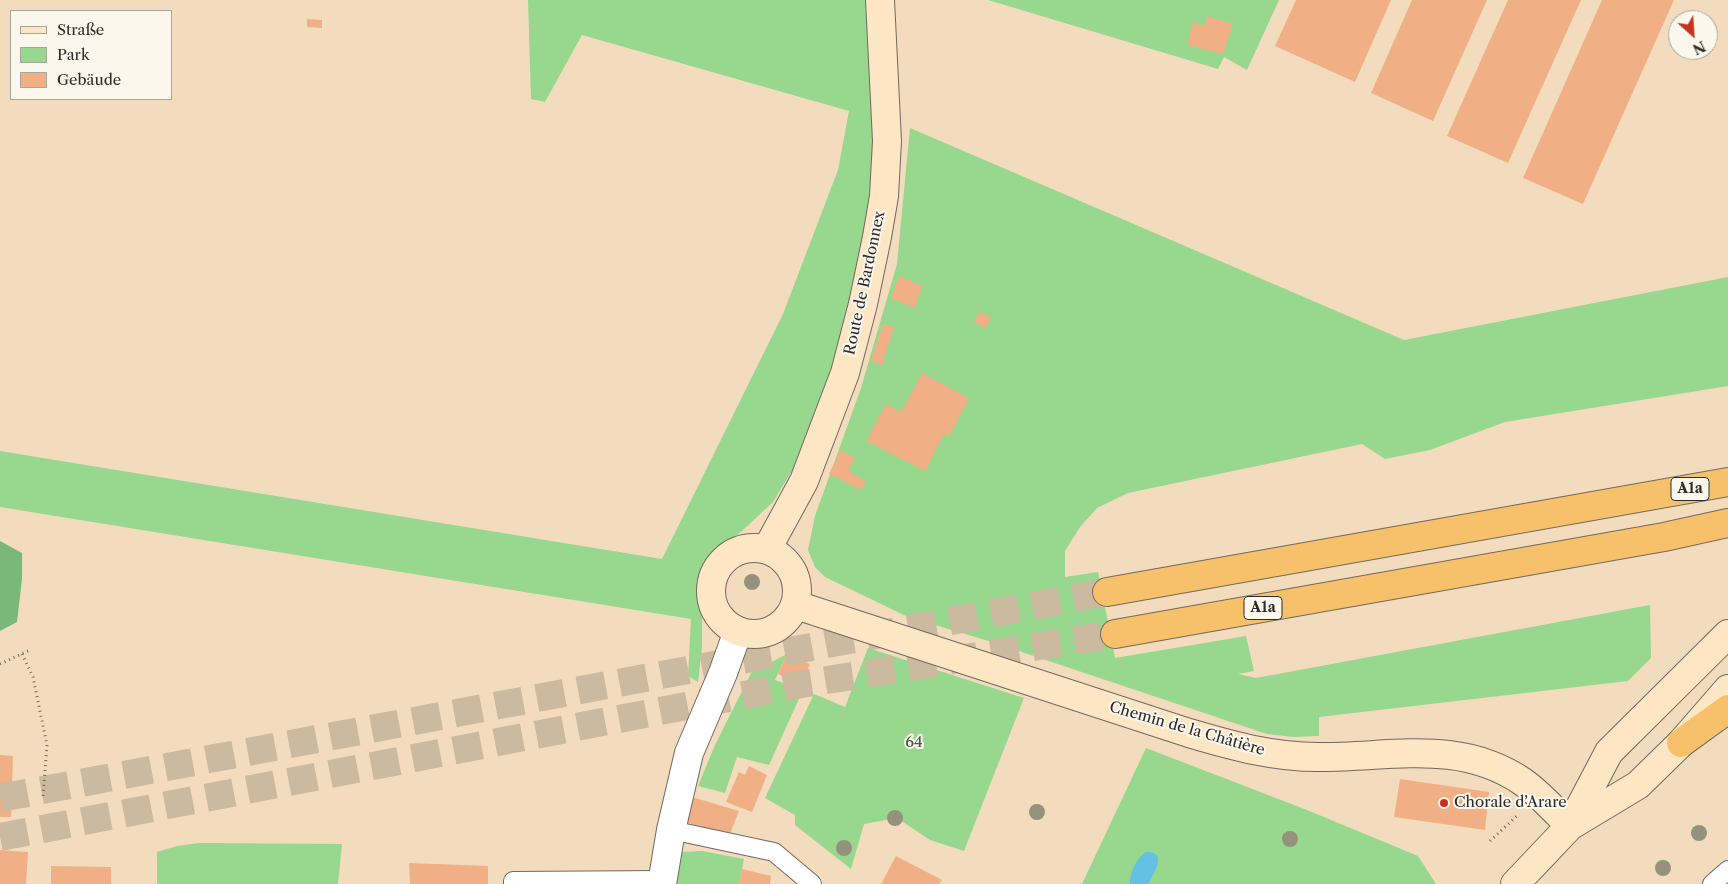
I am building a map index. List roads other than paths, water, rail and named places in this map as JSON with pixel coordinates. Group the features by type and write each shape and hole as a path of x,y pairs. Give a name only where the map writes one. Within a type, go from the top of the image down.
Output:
{"highway":[{"name":"A1a","path":"1107,592 1728,482"},
{"name":"A1a","path":"1115,634 1664,537 1728,523"},
{"name":"A1a","path":"1664,537 1728,538"},
{"path":"1681,743 1728,709"}],"street":[{"name":"Route de Bardonnex","path":"767,549 804,482 845,373 863,304 877,237 884,196 887,141 880,0"},
{"path":"751,547 767,549 784,558 795,574 798,590 796,605 783,624 768,632 756,634 738,631 720,619 714,609 710,588 712,577 717,567 725,558 738,550 751,547"},
{"name":"Chemin de la Châtière","path":"796,605 1238,748 1266,753 1323,758 1400,753 1436,753 1482,762 1502,770 1524,783 1570,826"},
{"path":"662,882 671,830 690,753 738,631"},
{"path":"1570,826 1609,752 1728,634"},
{"path":"1515,884 1570,826 1638,785 1681,743 1728,689"}],"lane":[{"path":"671,830 774,852 812,884"},
{"path":"1712,884 1728,870"},
{"path":"513,884 513,881 662,882"}],"water":[{"path":"1146,852 1157,855 1158,864 1153,875 1148,884 1130,884 1134,866"}],"tunnel":[{"path":"0,798 1107,592"},
{"path":"0,837 802,684 1115,634"}],"place":[{"name":"Chorale d’Arare","path":"1444,803"}],"park label":[{"name":"64","path":"914,743"}]}
